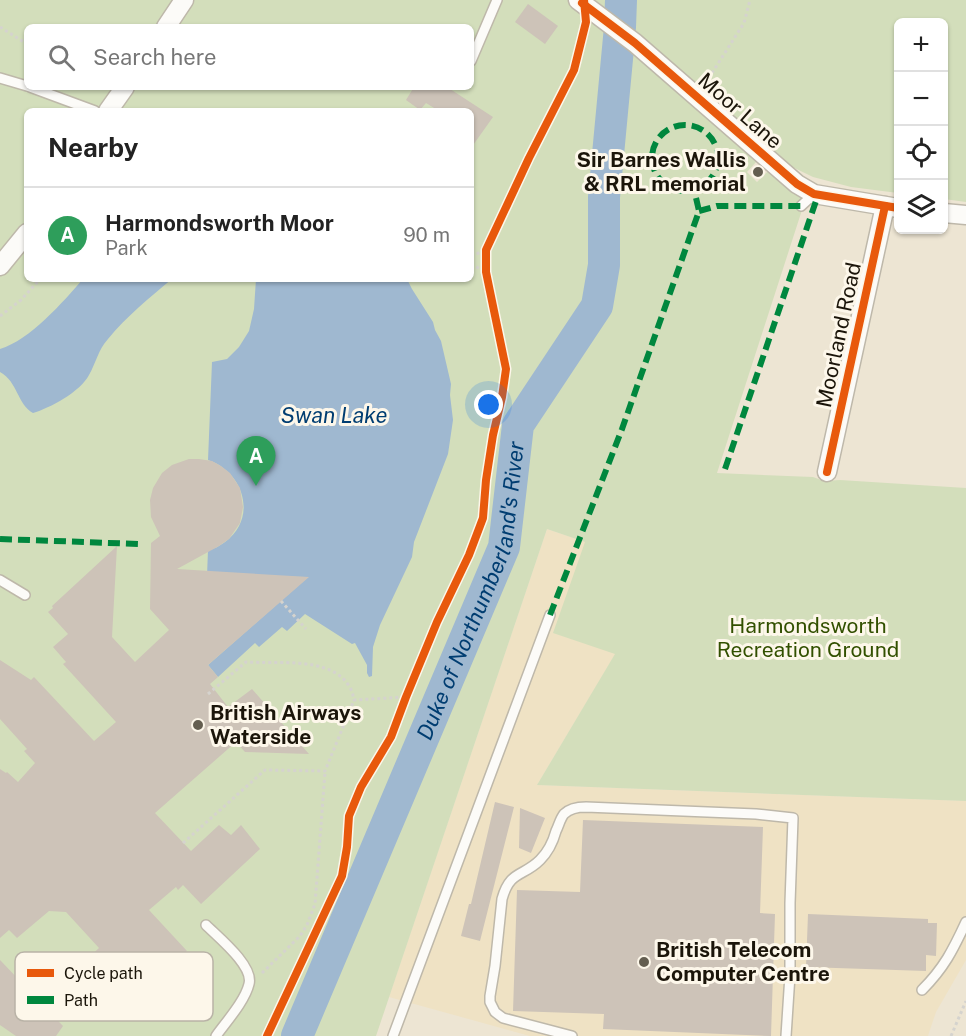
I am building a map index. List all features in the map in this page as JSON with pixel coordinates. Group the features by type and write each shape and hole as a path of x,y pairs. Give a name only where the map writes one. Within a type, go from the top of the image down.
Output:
{"street":[{"path":"168,24 184,0"},
{"name":"Moor Lane","path":"578,0 635,44 797,184 807,200 892,207"},
{"path":"110,108 124,90"},
{"name":"Moorland Road","path":"827,472 892,207"},
{"path":"948,214 966,216"},
{"path":"0,266 24,237"}],"lane":[{"path":"474,54 497,0"},
{"path":"0,78 24,86"},
{"path":"36,90 87,108"},
{"path":"0,580 25,595"},
{"path":"393,1036 550,615"},
{"path":"572,1036 498,1016 490,1002 490,991 504,889 514,877 541,859 550,846 563,816 574,808 586,807 756,814 793,818 790,975 786,1036"},
{"path":"922,990 937,975 966,922"},
{"path":"206,924 244,964 249,976 249,984 242,1000 216,1036"}],"path":[{"path":"693,94 710,76 744,23 750,0"},
{"path":"0,27 24,42"},
{"path":"488,283 486,250 491,240"},
{"path":"474,255 486,250"},
{"path":"474,266 486,272"},
{"path":"0,316 21,300 37,282"},
{"path":"281,601 306,629"},
{"path":"208,694 246,662 298,664 333,671 345,680 354,700 325,771 315,904 300,936 249,984"},
{"path":"402,707 410,686"},
{"path":"354,700 406,697"},
{"path":"183,843 265,770 325,771"},
{"path":"951,1036 966,1001"}],"shaded area":[{"path":"547,529 585,542 616,653 537,785 966,801 966,960 936,1012 928,1036 530,1036 389,997"}],"green space":[{"path":"0,0 966,0 966,202 948,200 948,18 894,18 894,192 851,187 813,177 784,163 621,27 604,197 604,265 597,306 518,425 504,547 297,1036 0,1036"},
{"name":"Harmondsworth Recreation Ground","path":"626,45 757,161 747,172 757,182 768,171 802,199 802,210 717,473 966,488 966,801 537,785 615,654 553,633 585,542 547,529 376,1036 304,1036 509,549 527,430 606,310 611,279"}],"water":[{"path":"80,282 168,282 108,339 89,375 79,387 56,403 33,413 24,404 6,376 0,372 0,349 23,338 56,309"},
{"name":"Swan Lake","path":"256,282 408,282 433,322 441,341 451,384 453,420 448,454 414,542 412,557 380,625 373,647 372,676 369,677 367,665 355,643 352,644 305,614 287,631 282,627 259,647 255,643 218,677 208,665 308,577 207,576 208,550 221,545 235,532 244,509 238,485 220,466 208,460 212,362 227,359 239,347 249,331 254,309"}],"building":[{"path":"528,4 558,26 545,44 515,22"},
{"path":"412,90 452,90 493,117 474,144 474,108 434,108 426,103 422,108 417,108 406,100"},
{"name":"British Airways Waterside","path":"189,459 199,459 212,461 221,466 230,473 240,488 243,507 240,523 229,539 177,569 309,577 208,665 218,677 210,684 228,707 252,689 309,754 245,752 236,742 155,813 191,851 219,825 231,835 241,825 260,849 201,904 183,885 178,890 176,887 149,910 186,952 95,952 99,948 66,912 49,911 17,938 9,930 0,938 0,769 18,782 35,763 24,751 27,749 0,719 0,660 31,680 34,677 94,741 116,722 63,664 66,662 53,647 68,634 48,612 117,546 112,637 135,662 169,630 150,609 151,543 160,536 151,517 150,500 153,488 162,473 172,465"},
{"path":"495,802 514,807 480,941 461,936 469,904 471,904"},
{"path":"520,808 545,818 531,853 519,848"},
{"name":"British Telecom Computer Centre","path":"583,820 763,827 760,913 775,914 771,1036 603,1029 604,1014 513,1011 517,890 580,892"},
{"path":"808,914 928,919 928,923 937,923 936,956 926,955 926,971 806,967"},
{"path":"0,960 15,976 15,1021 58,1021 63,1026 56,1036 16,1036 0,1025"}],"waterway":[{"name":"Duke of Northumberland's River","path":"297,1036 504,547 518,425 597,306 604,265 604,197 621,0"}],"marked path":[{"path":"685,125 697,128 708,135 715,146 718,158 715,170 708,181 697,188 685,191 673,188 662,181 655,170 652,158 655,146 662,135 673,128 685,125"},
{"path":"550,615 622,429 699,211 694,189"},
{"path":"725,469 818,195"},
{"path":"699,211 717,206 801,206"},
{"path":"0,539 139,544"}],"cycle path":[{"path":"267,1036 342,876 349,816 361,787 391,737 437,622 469,555 483,518 486,480 506,369 486,272 486,250 574,70 586,22 584,0"},
{"path":"582,3 635,43 797,184 814,194 894,207"},
{"path":"827,472 885,206"}],"place":[{"name":"Sir Barnes Wallis & RRL memorial","path":"758,172"},
{"name":"Harmondsworth Moor","path":"256,486"},
{"name":"British Airways Waterside","path":"198,725"},
{"name":"British Telecom Computer Centre","path":"644,962"}]}
